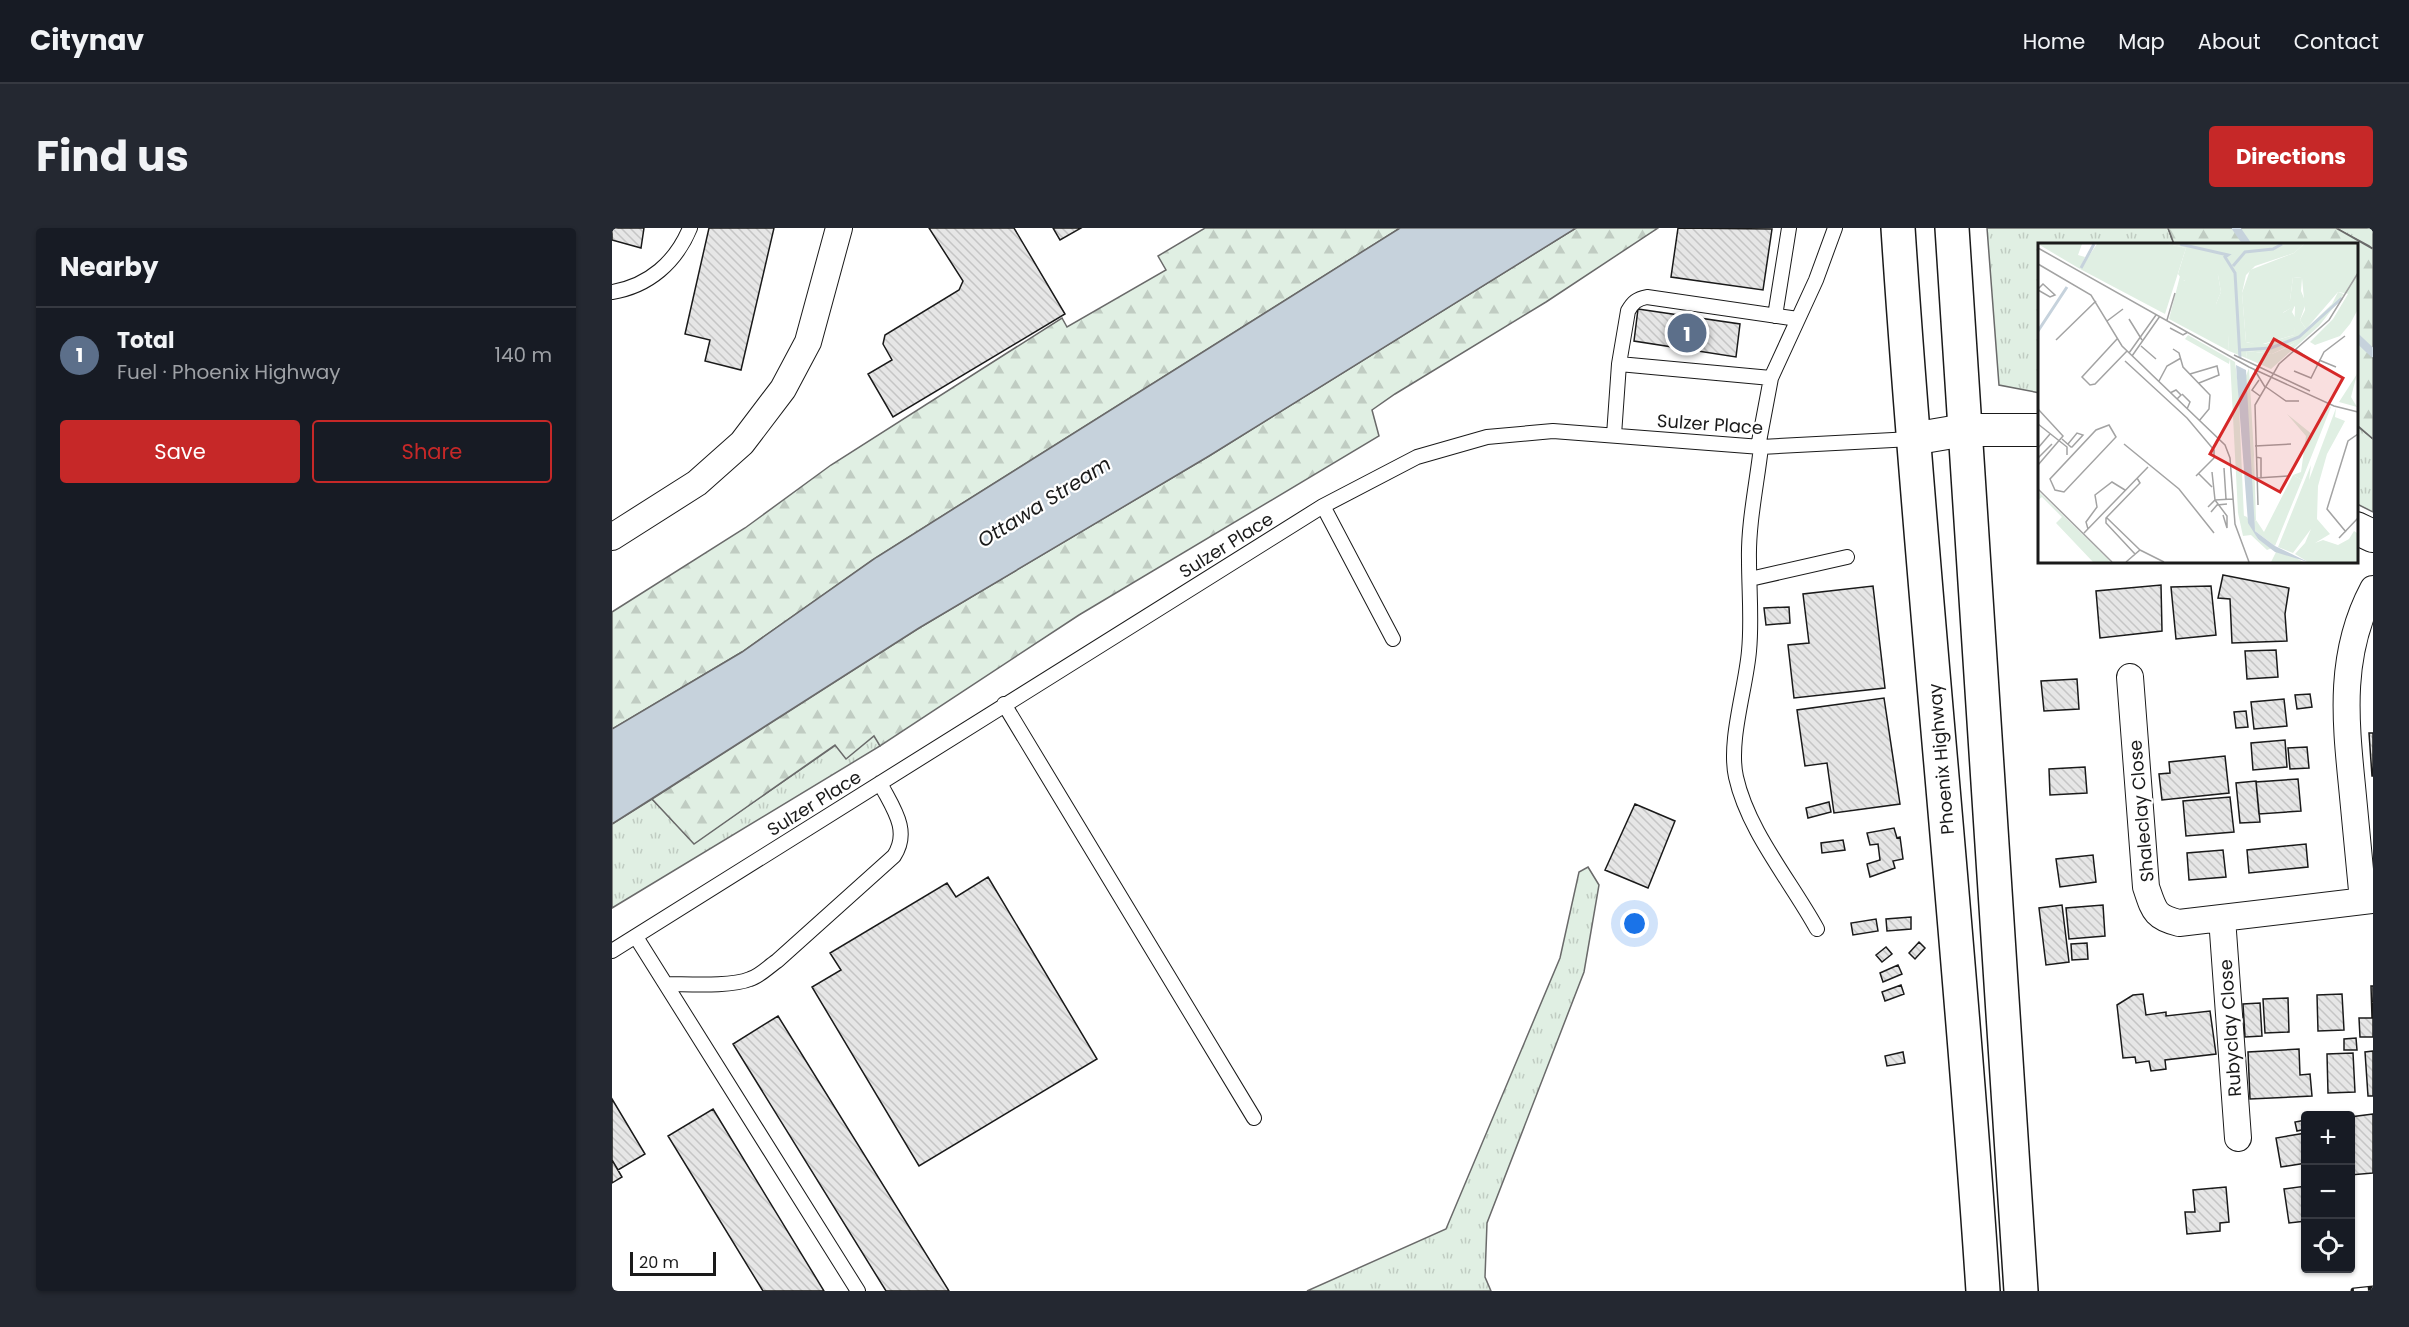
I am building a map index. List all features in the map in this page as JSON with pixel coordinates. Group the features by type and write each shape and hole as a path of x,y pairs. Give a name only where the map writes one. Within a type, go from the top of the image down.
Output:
{"main road":[{"name":"Phoenix Highway","path":"1898,228 1912,440 1935,685 1982,1282"},
{"path":"1952,228 2020,1277"}],"street":[{"path":"612,537 697,483 742,443 783,389 808,342 839,228"},
{"path":"1912,440 1965,430 2038,430"},
{"path":"2358,529 2373,536"},
{"path":"2368,900 2345,713 2347,677 2361,611 2373,589"},
{"name":"Shaleclay Close","path":"2130,677 2146,887 2154,907 2163,919 2179,923 2368,900"},
{"name":"Rubyclay Close","path":"2222,918 2238,1138"}],"lane":[{"path":"612,292 624,290 650,278 665,266 681,249 690,228"},
{"path":"1775,316 1789,228"},
{"path":"1817,929 1797,892 1751,820 1735,775 1735,747 1749,651 1749,559 1759,447 1771,378 1816,280 1835,228"},
{"path":"1614,435 1619,364 1628,311 1632,303 1638,299 1647,297 1798,319"},
{"path":"1619,364 1771,378"},
{"name":"Sulzer Place","path":"612,951 1323,506 1417,457 1487,437 1553,431 1759,447 1912,440"},
{"path":"1323,506 1393,639"},
{"path":"1750,579 1847,557"},
{"path":"1004,705 1254,1118"},
{"path":"666,984 747,981 756,976 777,961 894,856 900,846 902,836 900,823 880,783"},
{"path":"636,937 858,1291"}],"green space":[{"path":"1205,228 1400,228 872,560 742,652 612,729 612,612 745,528 831,465 1062,318 1067,327 1166,270 1158,256"},
{"path":"1576,228 1658,228 1546,302 1372,410 1379,436 1079,615 880,746 874,736 846,759 835,745 694,844 652,799 919,628 1209,456"},
{"path":"1987,228 2168,228 2174,243 2038,243 2038,393 1999,385"},
{"path":"2168,228 2336,228 2373,249 2373,439 2358,426 2358,243 2174,243"},
{"path":"2336,228 2373,228 2373,249 2369,246"},
{"path":"2358,427 2373,439 2373,512 2358,504"},
{"path":"875,735 880,746 612,908 612,824 652,799 694,843 836,745"},
{"path":"1588,867 1599,885 1584,972 1487,1223 1485,1277 1491,1291 1307,1291 1446,1229 1560,958 1579,872"}],"water":[{"name":"Ottawa Stream","path":"1400,228 1576,228 1209,456 919,628 612,824 612,729 742,652 877,557"}],"building":[{"path":"612,228 644,228 641,248 612,240"},
{"path":"709,228 774,228 741,370 705,361 710,340 685,334"},
{"path":"929,228 1014,228 1065,314 893,417 868,374 892,360 883,344 885,335 959,290 963,281"},
{"path":"1053,228 1081,228 1060,240"},
{"path":"1678,228 1772,229 1763,290 1671,277"},
{"path":"1638,309 1740,324 1736,357 1634,341"},
{"path":"2223,575 2289,588 2285,614 2287,641 2232,643 2230,599 2218,598"},
{"path":"2161,585 2162,631 2100,638 2096,591"},
{"path":"1873,586 1885,688 1794,698 1788,645 1809,643 1803,594"},
{"path":"2211,586 2216,635 2176,639 2171,587"},
{"path":"1789,607 1790,623 1766,625 1764,608"},
{"path":"2276,650 2278,677 2247,679 2245,651"},
{"path":"2077,679 2079,709 2044,711 2041,681"},
{"path":"2310,694 2312,707 2297,709 2295,695"},
{"path":"1884,698 1900,804 1834,813 1827,763 1805,766 1797,710"},
{"path":"2284,699 2287,726 2254,729 2251,702"},
{"path":"2246,711 2248,727 2236,728 2234,712"},
{"path":"2369,733 2373,733 2373,776 2372,776"},
{"path":"2285,740 2287,767 2253,770 2251,743"},
{"path":"2307,747 2309,768 2290,769 2288,748"},
{"path":"2225,756 2229,793 2162,800 2159,774 2170,773 2169,762"},
{"path":"2085,767 2087,793 2050,795 2049,769"},
{"path":"2298,779 2301,811 2259,814 2256,782"},
{"path":"2256,781 2260,822 2240,823 2236,783"},
{"path":"2230,797 2234,832 2186,836 2183,801"},
{"path":"1829,802 1831,812 1808,818 1806,808"},
{"path":"1635,804 1675,821 1648,888 1605,870"},
{"path":"1894,828 1897,838 1900,837 1903,859 1893,861 1895,868 1870,877 1867,864 1880,860 1878,844 1870,845 1867,833"},
{"path":"1843,840 1845,850 1822,853 1821,843"},
{"path":"2306,844 2308,867 2249,873 2247,850"},
{"path":"2223,850 2226,877 2189,880 2187,853"},
{"path":"2093,855 2096,882 2060,887 2056,859"},
{"path":"988,877 1097,1059 919,1166 812,987 841,970 830,953 947,883 956,897"},
{"path":"2062,905 2069,962 2046,965 2039,908"},
{"path":"2103,905 2105,936 2069,939 2066,908"},
{"path":"1911,917 1911,929 1887,931 1886,919"},
{"path":"1876,919 1878,931 1853,935 1851,923"},
{"path":"1919,942 1925,948 1915,959 1909,953"},
{"path":"2087,943 2088,959 2072,960 2071,944"},
{"path":"1886,947 1892,954 1882,962 1876,955"},
{"path":"1898,965 1902,974 1883,982 1880,973"},
{"path":"1901,985 1904,994 1885,1001 1882,992"},
{"path":"2371,986 2373,986 2373,1037 2360,1037 2359,1018 2372,1018"},
{"path":"2143,994 2146,1015 2166,1012 2166,1016 2210,1011 2216,1054 2165,1060 2166,1069 2151,1071 2149,1061 2136,1063 2135,1057 2123,1058 2117,1005 2133,995"},
{"path":"2342,994 2344,1030 2318,1031 2317,995"},
{"path":"2288,998 2289,1032 2265,1033 2263,999"},
{"path":"2260,1003 2262,1036 2245,1037 2243,1004"},
{"path":"778,1016 949,1291 886,1291 733,1044"},
{"path":"2356,1038 2357,1050 2344,1050 2344,1039"},
{"path":"2299,1049 2300,1075 2310,1074 2312,1096 2250,1099 2248,1052"},
{"path":"2373,1051 2373,1096 2368,1096 2365,1052"},
{"path":"1903,1052 1905,1063 1887,1066 1885,1056"},
{"path":"2353,1053 2355,1092 2328,1093 2327,1054"},
{"path":"612,1099 645,1154 618,1170 612,1160"},
{"path":"713,1109 824,1291 763,1291 668,1136"},
{"path":"2373,1114 2373,1173 2355,1175 2355,1116"},
{"path":"2301,1121 2301,1130 2297,1131 2295,1122"},
{"path":"2301,1134 2301,1164 2281,1167 2276,1138"},
{"path":"612,1160 622,1177 612,1183"},
{"path":"2226,1187 2229,1222 2220,1223 2220,1231 2187,1234 2185,1212 2195,1212 2193,1190"},
{"path":"2301,1187 2301,1222 2289,1223 2284,1189"}],"waterway":[{"path":"2236,228 2246,243"},
{"path":"2358,339 2373,353"}],"railway":[{"path":"2354,1291 2373,1289"}],"place":[{"name":"Total","path":"1687,333"}]}
